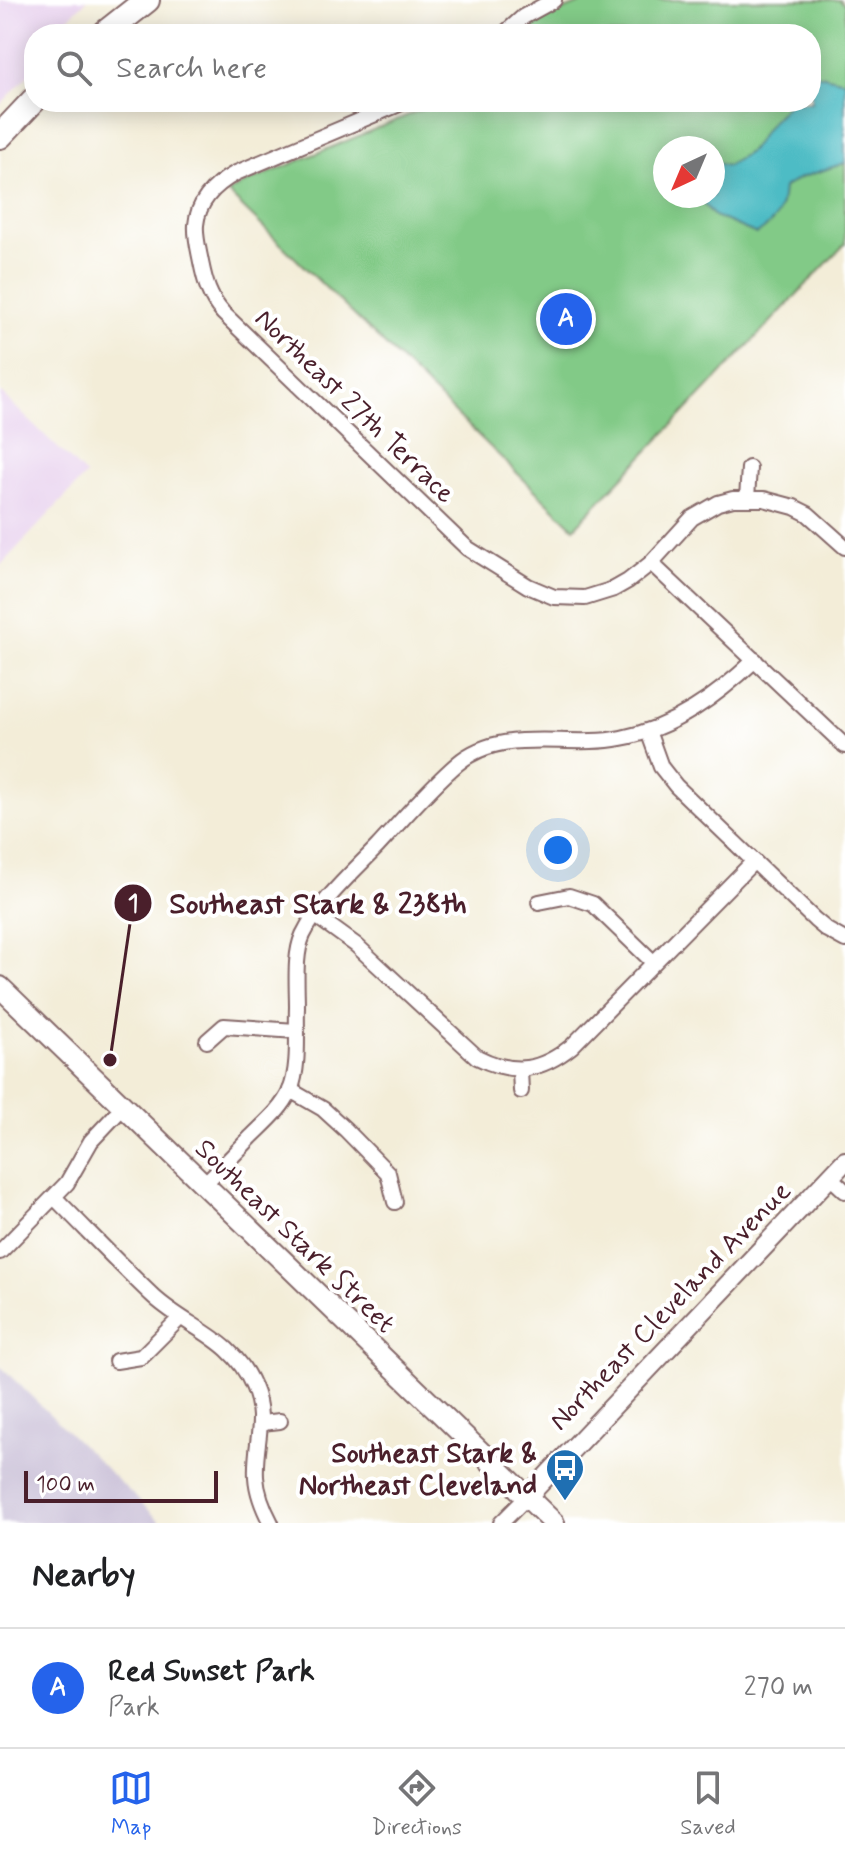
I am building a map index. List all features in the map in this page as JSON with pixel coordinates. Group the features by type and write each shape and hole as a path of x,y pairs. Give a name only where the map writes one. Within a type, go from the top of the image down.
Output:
{"highway":[{"path":"117,24 147,0"},
{"path":"0,136 24,111"}],"main road":[{"name":"Southeast Stark Street","path":"0,987 554,1523"}],"street":[{"path":"515,24 554,0"},
{"name":"Northeast 27th Terrace","path":"381,112 224,179 212,189 195,227 205,282 215,304 467,548 528,586 554,597 585,598 614,589 651,563 692,518 718,503 747,498"},
{"path":"749,468 747,498 780,501 794,507 808,514 845,547"},
{"path":"651,563 845,746"},
{"path":"204,1184 278,1110 290,1090 295,1064 298,958 303,936 333,893 459,762 472,753 502,742 599,742 648,731 701,705 728,686 755,660"},
{"path":"648,731 661,767 676,786 815,920 845,940"},
{"path":"316,916 356,945 477,1057 491,1064 520,1070 546,1064 572,1046 754,861"},
{"path":"539,902 569,896 593,904 653,962"},
{"path":"207,1041 224,1026 296,1031"},
{"path":"520,1070 521,1091"},
{"path":"290,1090 323,1109 388,1173 395,1202"},
{"path":"0,1252 54,1197 75,1171 91,1141 124,1106"},
{"name":"Northeast Cleveland Avenue","path":"501,1523 845,1161"},
{"path":"830,1177 845,1191"},
{"path":"54,1197 156,1299 180,1318 224,1344 239,1361 254,1386 259,1405 262,1423 256,1474 259,1494 271,1523"},
{"path":"116,1361 141,1357 180,1318"},
{"path":"262,1423 280,1421"}],"shaded area":[{"path":"0,0 87,0 62,24 24,24 24,80 0,105"},
{"path":"0,392 86,475 0,566"},
{"path":"0,1366 162,1523 0,1523"}],"green space":[{"path":"589,0 840,0 845,5 845,244 574,528 228,193 416,112 821,112 821,24 538,24"}],"water":[{"path":"821,75 845,81 845,163 800,178 783,188 777,215 757,234 714,216 707,208 725,208 725,165 750,151 780,112 821,112"}],"place":[{"name":"Red Sunset Park","path":"566,319"},
{"name":"Southeast Stark & 238th","path":"110,1060"},
{"name":"Southeast Stark & Northeast Cleveland","path":"565,1502"}]}
